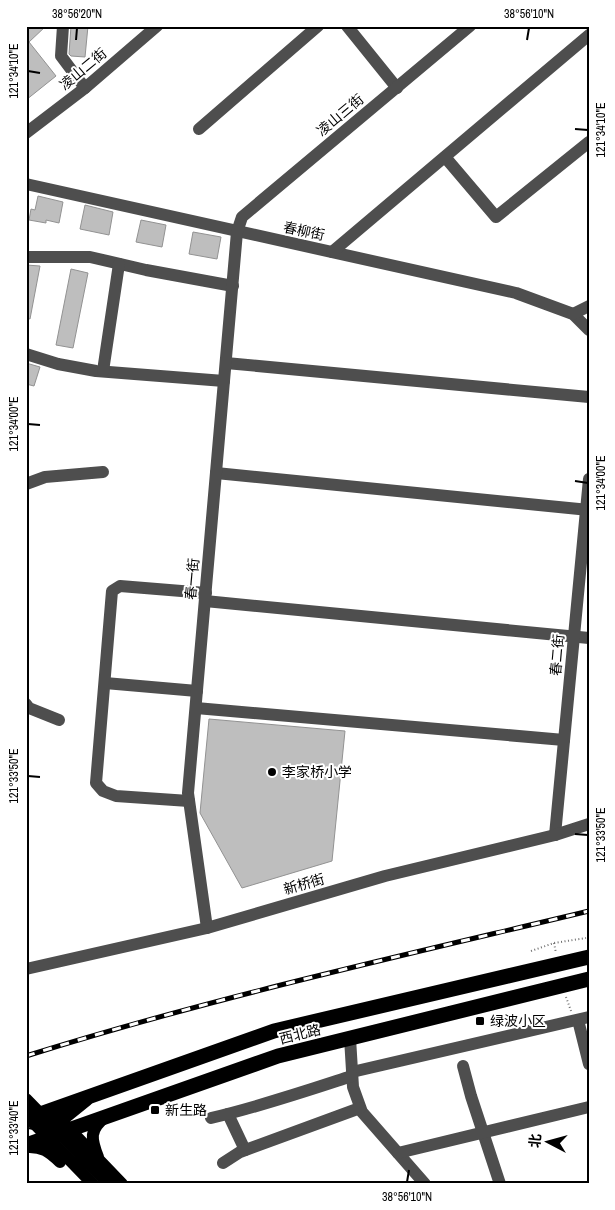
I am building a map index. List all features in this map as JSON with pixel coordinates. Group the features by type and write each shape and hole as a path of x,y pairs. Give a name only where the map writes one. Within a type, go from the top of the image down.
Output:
{"highway":[{"name":"西北路","path":"38,1143 61,1120 92,1095 274,1031 589,957"},
{"name":"西北路","path":"26,1119 61,1120 105,1117 278,1056 589,979"}],"main road":[{"path":"26,1099 109,1184"},
{"path":"100,1161 92,1142 93,1133 96,1124 105,1117"},
{"path":"26,1119 92,1184"},
{"path":"61,1120 122,1184"},
{"path":"38,1143 81,1184"}],"street":[{"path":"63,26 61,56 85,88"},
{"name":"凌山二街","path":"26,133 85,88 157,26"},
{"path":"199,129 318,26"},
{"path":"347,26 397,88"},
{"name":"凌山三街","path":"237,232 242,217 470,26"},
{"path":"332,252 589,35"},
{"path":"445,157 496,217 589,142"},
{"name":"春柳街","path":"26,184 516,293 573,314"},
{"name":"春一街","path":"207,928 188,793 237,232"},
{"path":"26,257 90,257 146,270 233,286"},
{"path":"103,371 119,264"},
{"path":"589,306 573,314 589,330"},
{"path":"26,354 58,364 103,371 224,381"},
{"path":"226,362 589,397"},
{"path":"26,484 44,477 103,472"},
{"path":"216,473 587,510"},
{"name":"春二街","path":"555,835 589,479"},
{"path":"189,801 116,796 103,791 96,783 112,591 120,586 205,597 589,638"},
{"path":"104,683 197,691"},
{"path":"26,704 29,708 59,720"},
{"path":"196,708 564,740"},
{"name":"新桥街","path":"26,969 207,928 385,876 555,835 589,824"},
{"path":"210,1118 228,1114 352,1074 580,1017 589,1064"},
{"path":"350,1038 353,1087 362,1112 425,1184"},
{"path":"463,1066 500,1184"},
{"path":"398,1153 589,1107"},
{"path":"223,1163 240,1152 360,1108"},
{"path":"228,1114 245,1150"},
{"path":"26,1119 38,1143"}],"path":[{"path":"531,951 554,943 586,938"},
{"path":"566,997 580,1017"}],"building":[{"path":"26,26 46,26 29,42 56,76 26,100"},
{"path":"71,26 88,26 85,57 71,56 69,54"},
{"path":"38,196 63,202 59,223 46,220 46,223 29,220 31,209 35,210"},
{"path":"85,205 113,212 109,235 80,229"},
{"path":"141,220 166,225 162,247 136,242"},
{"path":"193,232 221,237 217,259 189,254"},
{"path":"26,265 40,266 30,319 26,318"},
{"path":"71,269 88,273 73,348 56,345"},
{"path":"26,363 40,367 34,386 26,384"},
{"name":"李家桥小学","path":"209,719 345,731 332,861 242,888 200,813"}],"railway":[{"path":"26,1056 236,996 589,911"}],"place":[{"name":"李家桥小学","path":"272,772"},
{"name":"绿波小区","path":"480,1021"},
{"name":"新生路","path":"155,1110"}]}
